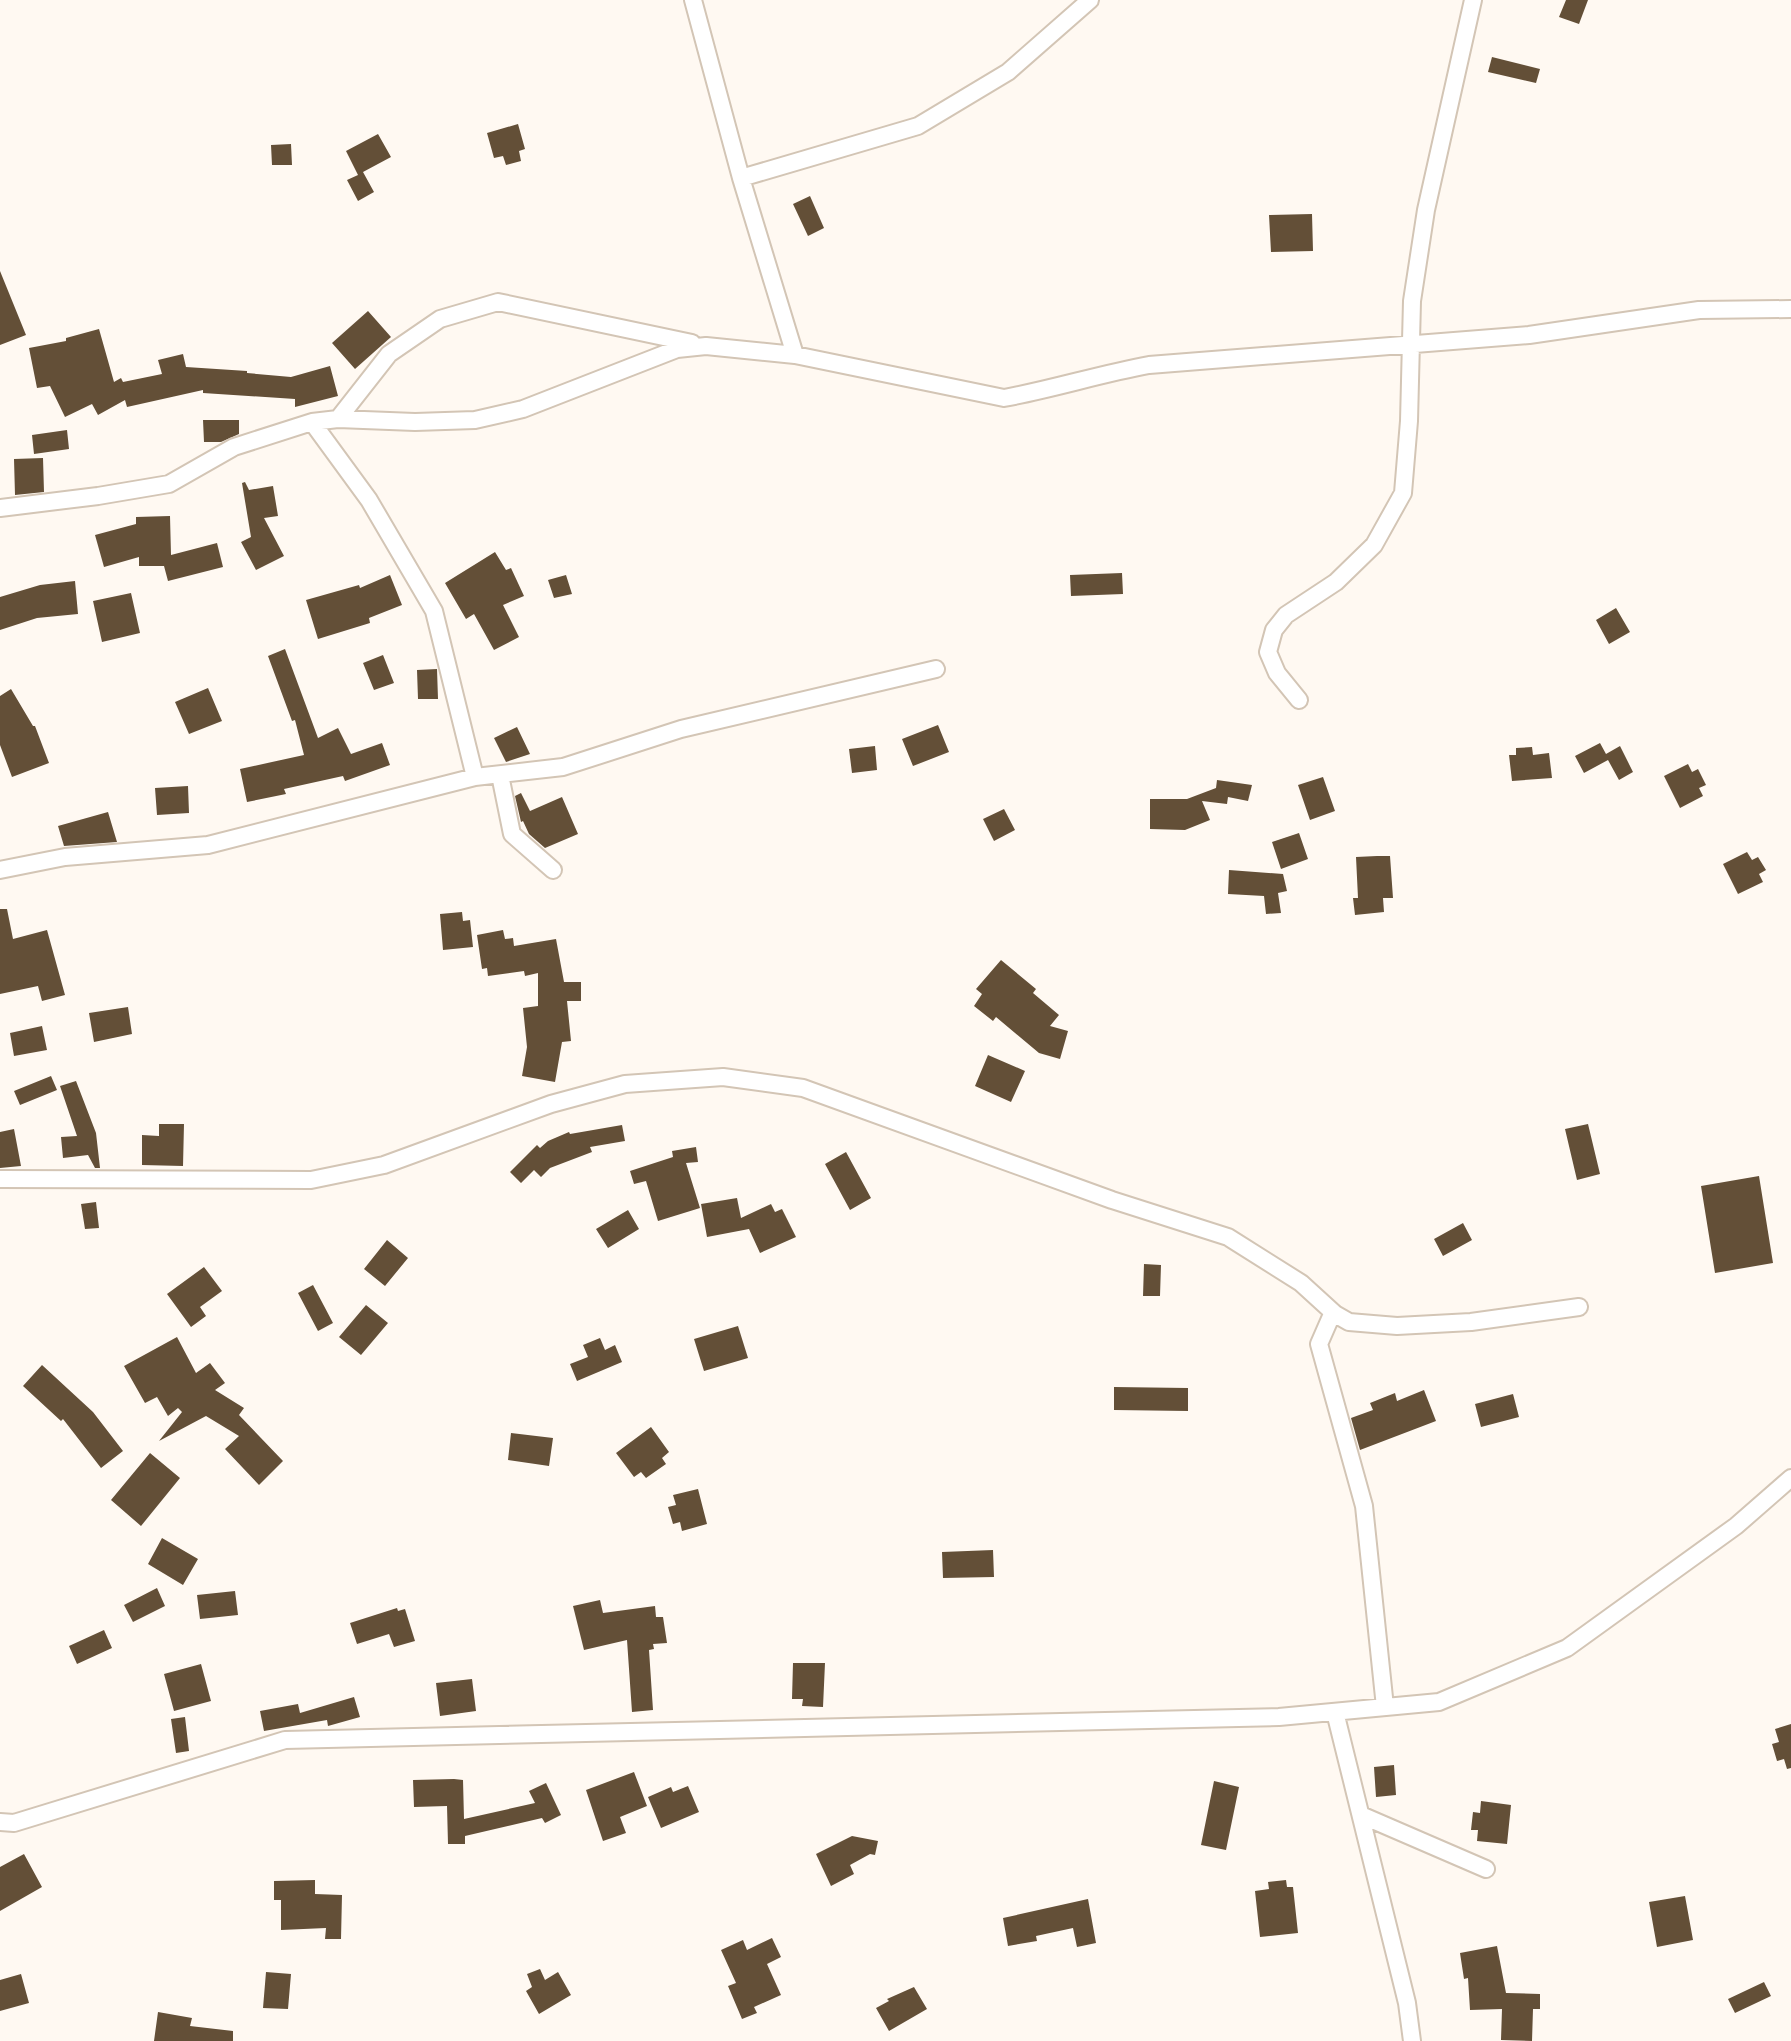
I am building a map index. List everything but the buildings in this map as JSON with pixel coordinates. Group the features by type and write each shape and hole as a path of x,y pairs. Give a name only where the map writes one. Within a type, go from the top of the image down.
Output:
{"street":[{"path":"693,0 741,178 795,355"},
{"path":"741,178 918,126 1008,72 1090,0"},
{"path":"1299,700 1277,673 1268,652 1274,630 1286,615 1336,582 1374,545 1403,493 1409,421 1412,301 1426,210 1473,0"},
{"path":"338,419 389,354 440,319 498,302 706,346 795,355 1004,398 1039,392 1094,375 1149,365 1529,335 1699,310 1791,309"},
{"path":"0,508 169,484 234,447 312,422 338,419 415,422 475,420 523,409 677,349 706,346"},
{"path":"312,422 369,500 434,611 475,777"},
{"path":"0,870 65,857 208,845 475,777 563,767 681,729 936,669"},
{"path":"500,775 512,834 553,870"},
{"path":"0,1179 311,1180 384,1165 551,1104 625,1084 723,1077 803,1088 1112,1200 1228,1237 1301,1283 1349,1322 1397,1326 1471,1322 1579,1307"},
{"path":"1333,1312 1319,1344 1364,1506 1385,1707"},
{"path":"0,1822 14,1823 285,1740 1279,1717 1439,1702 1567,1648 1736,1526 1791,1478"},
{"path":"1335,1712 1407,2003 1412,2041"},
{"path":"1361,1815 1486,1869"}]}
